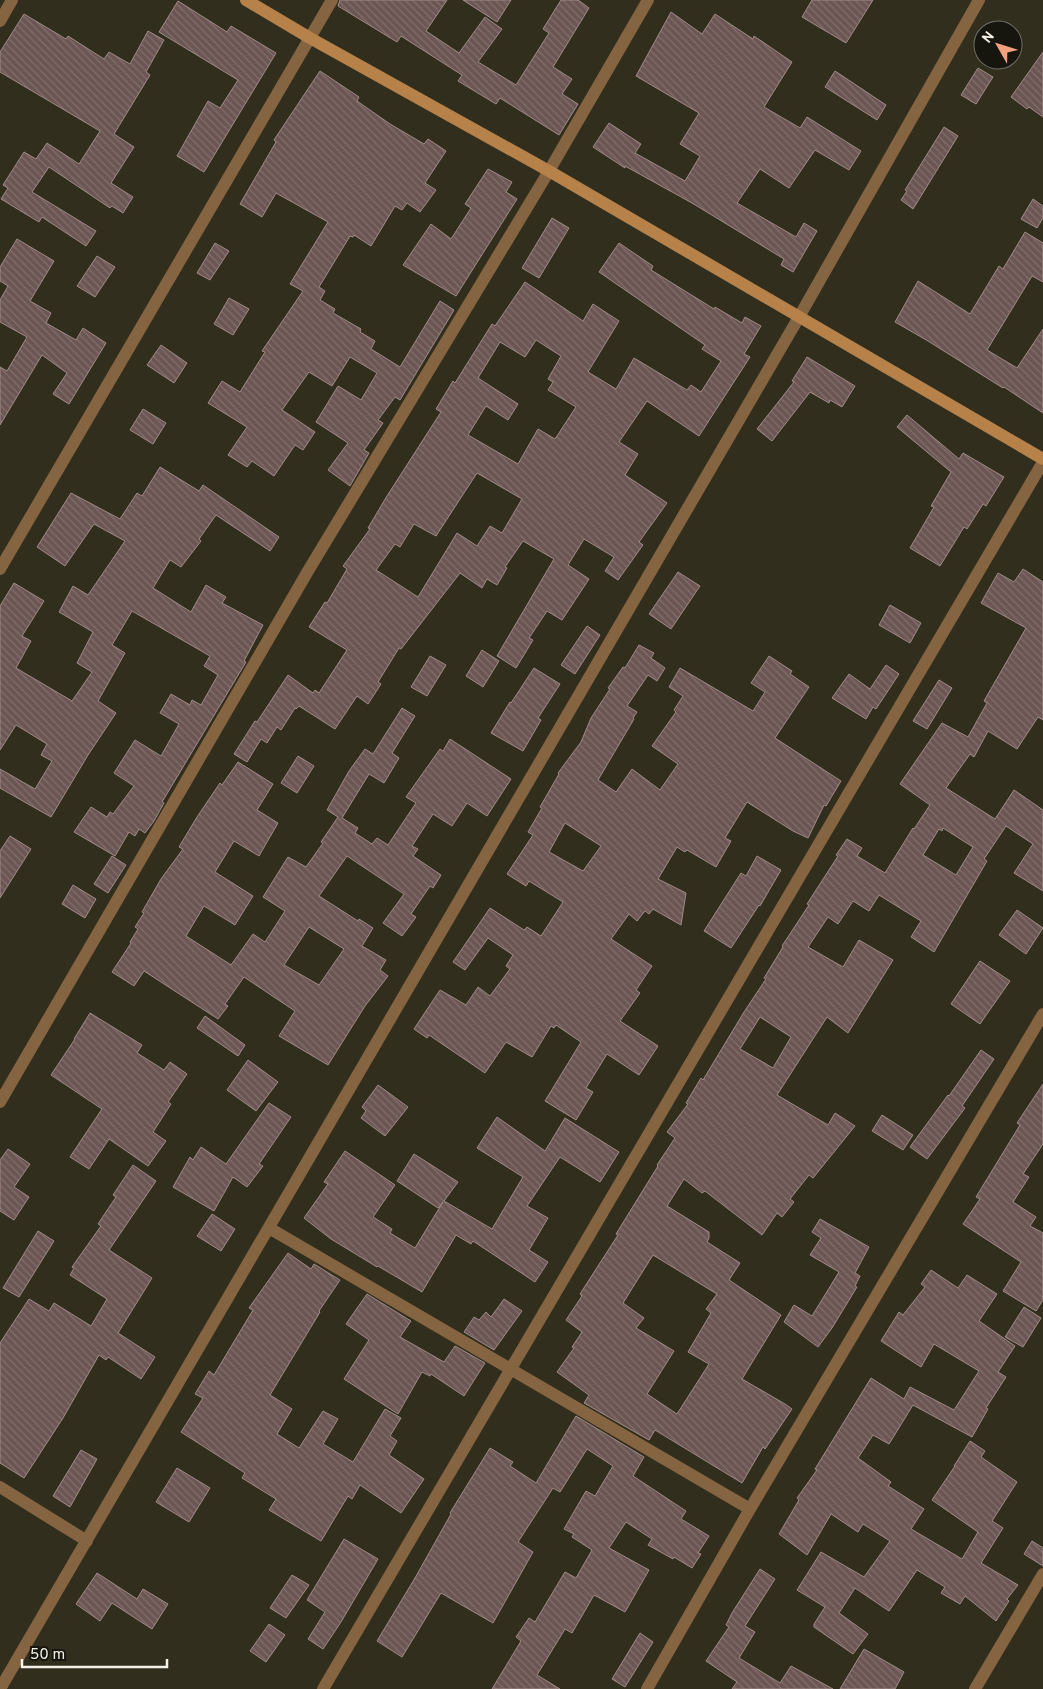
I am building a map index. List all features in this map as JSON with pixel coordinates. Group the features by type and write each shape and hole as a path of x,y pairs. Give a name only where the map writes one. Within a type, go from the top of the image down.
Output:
{"main road":[{"path":"246,0 310,38 549,171 1043,460"}],"street":[{"path":"0,21 12,0"},
{"path":"0,569 332,0"},
{"path":"0,1102 308,571 549,171 648,0"},
{"path":"0,1689 799,317 979,0"},
{"path":"323,1689 1043,460"},
{"path":"647,1689 750,1509 1043,1014"},
{"path":"270,1228 750,1509"},
{"path":"0,1487 87,1541"},
{"path":"976,1689 1043,1574"}],"building":[{"path":"340,0 447,0 426,31 459,53 485,17 502,29 478,62 516,85 549,33 543,29 561,0 578,0 589,8 553,67 572,79 562,94 578,104 559,135 500,98 496,104 458,81 462,75 401,36 397,42 338,6"},
{"path":"463,0 511,0 497,22"},
{"path":"812,0 873,0 846,43 802,17"},
{"path":"178,1 227,32 231,26 276,53 204,172 177,156 208,101 220,108 238,80 159,32"},
{"path":"671,12 702,34 715,14 753,39 754,36 792,62 764,107 800,128 807,117 861,151 849,170 815,150 789,188 760,169 737,203 796,237 804,223 817,231 793,272 781,265 784,259 692,203 625,166 625,168 593,147 609,123 641,144 635,153 685,181 700,156 680,144 699,113 636,76"},
{"path":"24,14 66,39 68,36 104,59 109,52 130,64 148,31 164,40 146,72 150,75 114,134 134,147 111,183 133,197 123,213 112,206 110,208 49,167 32,192 96,231 86,246 42,217 39,222 1,199 8,188 3,185 24,152 36,159 47,143 79,164 100,131 0,72 0,52"},
{"path":"1043,52 1043,117 1029,107 1027,109 1011,97"},
{"path":"977,70 981,70 993,77 976,104 961,95"},
{"path":"320,71 359,97 357,101 390,124 424,144 428,139 446,151 425,183 436,190 420,212 407,203 402,210 395,206 371,246 354,235 353,237 350,236 319,287 325,291 320,300 335,309 333,313 361,329 360,332 375,341 371,349 400,367 440,301 454,310 400,400 395,397 378,420 383,423 364,450 369,453 350,486 328,470 348,443 316,422 338,386 361,400 377,373 350,357 332,386 309,372 282,410 315,432 303,450 295,445 274,476 252,461 247,467 228,455 247,427 208,403 222,381 240,392 265,352 262,351 303,291 290,284 328,222 276,193 262,217 240,204 276,142 274,140"},
{"path":"835,71 886,105 877,120 825,87"},
{"path":"944,127 958,136 913,209 901,200 907,191 905,190"},
{"path":"488,169 512,182 506,192 517,199 456,296 403,265 431,224 451,239 471,208 465,204"},
{"path":"1033,199 1043,206 1043,218 1037,228 1021,219"},
{"path":"552,218 569,228 539,278 522,268"},
{"path":"1025,232 1043,243 1043,282 1032,276 987,350 1017,368 1043,329 1043,413 1004,387 895,322 918,281 970,314 999,266 1003,269"},
{"path":"17,239 54,261 30,301 51,313 46,323 76,340 83,328 106,343 69,404 53,394 67,373 42,355 0,425 0,367 7,371 27,337 0,322 0,300 8,286 0,281 0,267"},
{"path":"215,243 229,251 210,280 197,273"},
{"path":"619,243 653,266 651,270 714,309 715,307 742,323 745,317 761,326 744,354 750,357 699,436 647,401 619,442 638,454 625,475 667,503 639,542 643,545 618,580 605,571 614,557 584,539 568,565 589,579 562,620 547,611 529,638 533,640 516,668 497,656 554,559 523,541 505,567 507,568 497,585 487,579 482,588 460,573 401,649 399,648 378,682 381,684 368,704 357,696 335,729 299,706 295,708 281,730 277,727 267,743 261,739 247,762 234,754 288,675 313,693 315,690 319,693 347,650 309,627 325,602 327,603 347,569 343,566 370,529 368,528 387,496 441,412 436,409 453,381 455,383 492,324 495,326 525,282 583,321 593,304 619,321 588,372 616,389 634,358 687,390 691,385 701,392 721,361 702,349 705,345 599,272","holes":["536,340 561,356 548,379 553,382 548,390 576,407 555,439 538,429 518,464 468,435 486,406 508,420 518,404 478,378 500,342 525,357","477,473 522,499 502,533 490,526 477,546 457,533 418,597 376,570 395,544 400,547 414,524 436,536"]},
{"path":"97,256 115,267 95,297 77,286"},
{"path":"229,298 249,309 233,335 214,324"},
{"path":"161,345 187,363 174,383 147,365"},
{"path":"807,357 855,386 842,407 830,400 829,403 810,392 772,441 757,429 794,382 792,381"},
{"path":"143,409 166,423 153,444 130,430"},
{"path":"907,415 959,459 963,453 1004,477 986,506 983,504 967,529 964,527 940,566 910,548 934,507 931,506 951,472 897,427"},
{"path":"160,467 199,491 203,485 279,537 270,551 216,515 199,539 201,541 181,567 170,560 153,588 191,612 206,585 226,597 222,603 263,625 244,661 246,662 162,802 164,803 154,821 145,833 139,829 135,836 129,832 115,856 74,832 91,807 107,817 110,812 113,814 134,786 114,773 135,740 161,756 179,724 160,713 171,694 190,705 192,700 201,705 218,675 204,666 210,656 132,611 112,645 125,653 98,701 116,713 51,817 0,788 0,769 35,789 52,761 41,755 47,744 16,725 0,750 0,606 14,583 44,601 22,636 31,641 16,668 72,701 92,672 77,663 93,632 59,612 73,586 88,595 125,541 94,524 65,566 37,547 71,493 120,519 137,493 142,496"},
{"path":"1023,569 1043,582 1043,720 1038,717 1017,749 988,731 974,757 970,754 946,788 995,819 1014,790 1043,810 1043,891 1014,873 1033,844 1006,826 984,859 987,861 934,952 911,937 921,921 879,895 869,911 853,901 838,924 828,917 808,947 843,967 859,940 893,960 848,1033 827,1017 777,1095 828,1125 835,1113 855,1126 813,1178 809,1175 790,1199 794,1202 782,1217 777,1213 762,1235 705,1191 702,1193 684,1179 667,1206 709,1232 707,1242 740,1263 729,1280 781,1315 742,1379 792,1409 765,1449 763,1447 742,1483 655,1430 649,1440 584,1403 589,1395 557,1372 574,1348 572,1347 582,1332 566,1320 582,1296 580,1294 618,1235 616,1234 657,1165 675,1138 667,1132 688,1104 686,1103 701,1078 703,1080 766,979 764,978 782,946 809,905 807,904 847,839 862,848 857,856 885,873 930,805 900,784 942,723 968,737 987,703 984,701 1026,628 981,603 998,573 1014,582","holes":["943,828 973,847 956,875 923,855 939,829 942,831","760,1017 791,1037 773,1068 740,1049","653,1255 717,1294 706,1309 711,1313 688,1352 709,1364 677,1414 647,1394 674,1351 636,1328 644,1318 623,1303"]},
{"path":"678,572 700,586 671,629 649,614"},
{"path":"890,605 921,623 910,643 879,625"},
{"path":"587,626 600,635 575,674 561,665"},
{"path":"639,645 654,653 651,658 665,668 657,681 648,675 627,706 637,712 598,780 616,792 632,769 660,790 678,764 652,746 676,712 674,710 683,696 669,687 680,668 753,711 765,692 751,683 769,656 792,671 790,674 809,687 775,738 841,781 826,806 824,805 808,838 793,831 747,802 725,838 731,841 716,867 687,850 685,852 677,847 658,879 686,893 681,925 653,909 649,914 645,911 637,921 629,914 611,939 652,966 636,990 640,993 620,1021 658,1046 639,1075 607,1054 586,1088 593,1092 576,1120 545,1101 581,1042 556,1025 554,1028 551,1026 532,1057 506,1042 485,1073 429,1035 427,1038 414,1029 440,990 466,1005 478,987 490,996 510,969 506,966 513,955 488,938 465,970 453,962 490,908 524,930 527,927 541,936 563,902 529,881 526,886 507,874 533,835 528,832 542,808 540,807 558,773 581,742 591,718 610,689 608,688 623,667 625,668","holes":["565,823 601,846 583,871 549,852"]},
{"path":"482,650 499,661 483,687 466,676"},
{"path":"430,656 446,665 427,696 411,687"},
{"path":"886,665 899,674 876,709 873,707 866,719 832,698 849,674 870,689"},
{"path":"534,668 560,684 538,718 541,720 523,751 491,733"},
{"path":"939,680 952,688 927,729 913,721"},
{"path":"402,708 415,716 392,753 399,758 384,783 369,774 342,818 358,828 355,833 372,844 377,838 388,845 416,803 406,797 440,749 443,751 450,739 511,779 487,816 467,803 452,826 433,814 412,846 418,849 413,856 441,875 433,888 430,886 411,914 416,917 402,936 383,923 404,894 347,856 319,896 358,921 359,919 373,928 362,946 386,960 380,970 388,976 365,1006 328,1065 279,1036 295,1011 244,977 225,1004 228,1006 218,1019 144,971 134,986 112,972 131,943 138,929 135,927 144,913 142,912 161,879 183,849 179,847 197,817 220,783 222,785 238,762 273,784 257,810 278,823 259,856 234,841 215,872 253,896 235,925 204,906 186,936 231,965 253,934 265,942 285,911 263,897 288,857 306,867 338,817 327,810 349,771 365,749 373,754","holes":["309,927 344,949 319,985 284,965"]},
{"path":"298,756 314,766 297,793 281,783"},
{"path":"10,836 31,849 0,898 0,851"},
{"path":"112,856 126,865 108,893 94,884"},
{"path":"757,856 781,870 760,906 731,948 704,931 741,873 746,876"},
{"path":"73,885 96,899 85,918 62,904"},
{"path":"1017,910 1043,928 1026,954 999,935"},
{"path":"980,961 1010,981 980,1024 951,1004"},
{"path":"90,1013 142,1045 137,1053 164,1070 170,1062 187,1074 168,1102 171,1104 153,1132 166,1141 148,1166 109,1139 89,1169 70,1157 102,1109 51,1075"},
{"path":"205,1016 245,1045 238,1056 197,1028"},
{"path":"981,1050 994,1059 962,1106 965,1108 927,1159 910,1147"},
{"path":"248,1060 278,1082 256,1111 227,1090"},
{"path":"1043,1084 1043,1144 1023,1174 1029,1177 1013,1202 1036,1217 1030,1226 1043,1233 1043,1300 1036,1311 1003,1291 1021,1262 963,1224 980,1199 976,1197 1020,1125 1017,1123"},
{"path":"378,1085 408,1107 385,1136 361,1118 366,1111 362,1107"},
{"path":"269,1103 291,1117 259,1164 263,1166 247,1187 233,1177 214,1211 173,1187 190,1157 193,1160 201,1147 226,1164"},
{"path":"882,1115 913,1135 903,1150 872,1131"},
{"path":"497,1117 545,1151 565,1118 619,1152 600,1182 560,1157 527,1206 548,1218 529,1250 548,1262 535,1282 473,1241 471,1244 456,1235 422,1292 331,1239 304,1218 328,1184 324,1182 345,1151 395,1185 373,1217 392,1229 390,1233 415,1248 443,1202 438,1208 397,1181 414,1154 458,1182 444,1201 492,1229 523,1177 477,1148"},
{"path":"8,1149 30,1164 14,1187 29,1197 14,1220 0,1211 0,1160"},
{"path":"133,1165 156,1181 109,1250 152,1278 118,1333 155,1357 141,1379 108,1357 106,1360 99,1355 63,1418 24,1478 0,1463 0,1343 29,1299 49,1311 54,1303 91,1326 107,1299 70,1275 74,1268 72,1267 101,1226 98,1224 116,1197 113,1195"},
{"path":"212,1214 235,1229 221,1251 197,1236"},
{"path":"820,1219 869,1247 855,1273 860,1276 855,1286 857,1287 818,1347 784,1322 794,1305 812,1316 839,1272 810,1255 821,1238 812,1232"},
{"path":"38,1231 54,1241 19,1297 3,1288"},
{"path":"288,1253 311,1269 314,1264 340,1280 319,1311 270,1395 292,1409 277,1434 299,1448 323,1411 338,1419 323,1444 353,1462 385,1409 401,1418 390,1436 397,1441 389,1455 424,1479 401,1513 360,1485 352,1499 348,1496 321,1541 269,1510 276,1499 242,1478 245,1473 181,1432 203,1398 195,1394 209,1371 214,1375 253,1310 249,1308"},
{"path":"931,1270 958,1288 967,1275 997,1294 979,1321 1015,1346 998,1372 1006,1377 986,1408 988,1409 972,1437 913,1405 889,1444 873,1435 858,1458 891,1482 888,1486 924,1509 911,1529 962,1559 978,1532 932,1500 970,1441 985,1451 981,1457 1017,1482 992,1521 1003,1528 981,1563 1018,1585 1007,1599 1009,1601 996,1621 965,1596 960,1604 941,1593 945,1587 917,1570 889,1611 855,1588 839,1613 868,1634 853,1654 814,1627 825,1607 797,1590 821,1552 864,1577 890,1541 863,1524 858,1532 831,1514 807,1555 779,1534 799,1500 797,1498 817,1470 815,1469 871,1378 904,1399 910,1387 954,1410 979,1371 934,1344 921,1367 881,1341 899,1312 903,1315 925,1287 921,1284"},
{"path":"367,1294 411,1321 400,1337 444,1362 455,1346 485,1363 464,1396 431,1374 430,1376 422,1372 398,1414 344,1379 369,1340 346,1324"},
{"path":"504,1299 522,1311 494,1350 464,1332 474,1317 479,1320 486,1312 491,1317"},
{"path":"1024,1307 1041,1318 1023,1347 1005,1337"},
{"path":"576,1416 644,1457 633,1476 686,1511 681,1519 709,1536 698,1553 701,1554 692,1568 648,1545 652,1539 626,1522 609,1548 649,1570 625,1612 594,1595 572,1633 565,1629 537,1675 560,1689 492,1689 521,1641 516,1637 529,1618 535,1622 565,1572 576,1578 592,1550 572,1537 574,1534 564,1529 586,1491 595,1496 613,1466 587,1449 560,1492 553,1488 518,1542 533,1552 493,1623 441,1593 402,1657 377,1641 415,1578 450,1513 490,1448 513,1462 510,1466 536,1483"},
{"path":"81,1450 97,1459 70,1507 53,1496"},
{"path":"177,1468 210,1488 189,1522 156,1502"},
{"path":"344,1539 378,1559 323,1649 308,1639 325,1612 307,1600"},
{"path":"1032,1541 1043,1548 1043,1566 1024,1554"},
{"path":"760,1569 775,1579 745,1626 755,1632 739,1658 780,1683 791,1666 833,1689 732,1689 737,1682 706,1661 729,1627 726,1625 732,1613"},
{"path":"97,1573 137,1599 143,1589 168,1604 152,1629 112,1603 100,1621 76,1604"},
{"path":"292,1575 309,1585 286,1618 270,1608"},
{"path":"269,1624 285,1635 266,1662 250,1651"},
{"path":"640,1633 653,1642 625,1687 612,1679"},
{"path":"864,1649 904,1672 895,1689 840,1689"}]}
